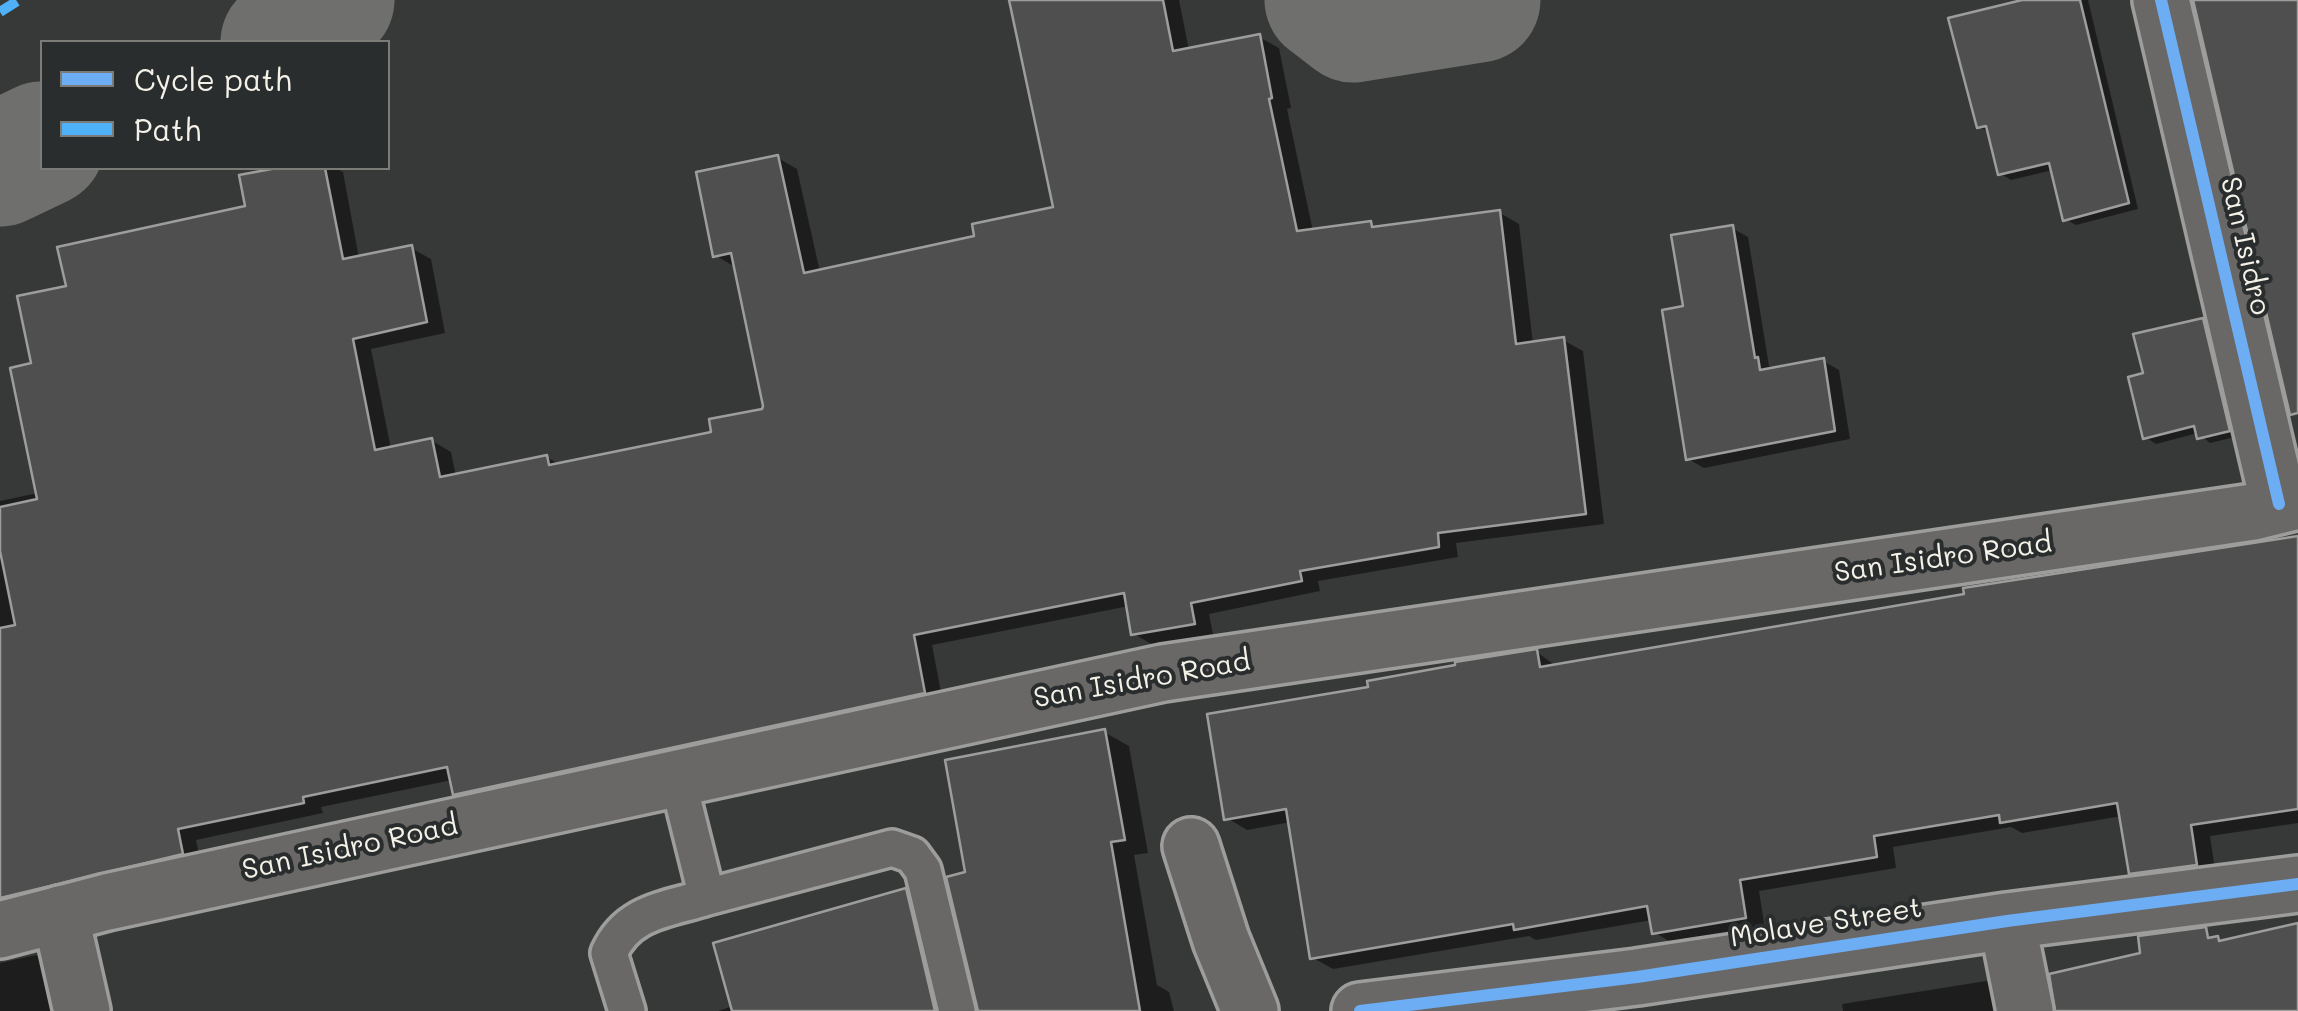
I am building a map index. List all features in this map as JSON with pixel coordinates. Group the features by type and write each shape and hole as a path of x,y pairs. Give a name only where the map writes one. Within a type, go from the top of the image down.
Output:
{"main road":[{"name":"San Isidro","path":"2161,0 2289,502"},
{"name":"San Isidro Road","path":"0,930 677,776 1163,673 2253,512 2289,502"},
{"path":"1191,846 1221,940 1250,1011"},
{"name":"Molave Street","path":"1360,1011 1639,994 2008,921 2298,884"},
{"path":"60,914 82,1011"},
{"path":"2008,921 2025,1011"}],"lane":[{"path":"677,776 708,897"},
{"path":"627,1011 609,953 618,934 631,920 892,848 912,855 923,870 956,1011"}],"building":[{"path":"1009,0 1163,0 1173,51 1260,34 1272,98 1269,99 1297,231 1371,221 1372,227 1500,210 1516,344 1564,337 1586,514 1438,533 1439,547 1300,571 1302,581 1191,603 1195,624 1131,635 1124,593 914,635 925,693 453,795 447,767 303,797 304,803 178,829 183,854 0,898 0,628 15,625 0,551 0,507 37,499 10,368 31,363 17,296 66,286 57,247 245,206 239,175 266,170 325,170 343,259 412,245 427,322 353,339 375,450 432,438 440,477 547,455 549,465 711,432 709,419 762,409 731,253 713,257 696,172 778,155 804,273 974,236 972,224 1053,207"},
{"path":"2022,0 2080,0 2129,203 2063,221 2049,163 1998,175 1986,126 1977,128 1948,18"},
{"path":"2193,0 2298,0 2298,413 2290,415"},
{"path":"1733,225 1760,370 1824,358 1835,431 1686,460 1662,310 1683,306 1671,235"},
{"path":"2203,318 2230,431 2197,439 2194,426 2143,439 2128,377 2143,373 2133,334"},
{"path":"2298,536 2298,809 2191,825 2197,865 2129,874 2117,803 2000,823 1999,815 1874,836 1877,857 1740,880 1746,918 1652,934 1647,906 1514,930 1513,924 1310,959 1286,809 1224,820 1207,714 1368,687 1367,681 1455,662 1537,649 1540,667 1964,594 1963,588"},
{"path":"1105,729 1125,840 1111,842 1140,1011 978,1011 946,877 965,872 945,760"},
{"path":"906,888 935,1011 732,1011 713,943"},
{"path":"2298,923 2298,1011 2055,1011 2049,974 2140,953 2138,936 2206,927 2208,938 2218,936 2219,941"}],"waterway":[{"path":"285,40 332,0"},
{"path":"1327,0 1353,20 1478,0"},
{"path":"0,164 40,145"}],"marked path":[{"path":"0,12 19,0"}],"cycle path":[{"path":"2161,0 2279,504"},
{"path":"1360,1011 1637,977 2007,921 2298,884"}]}
